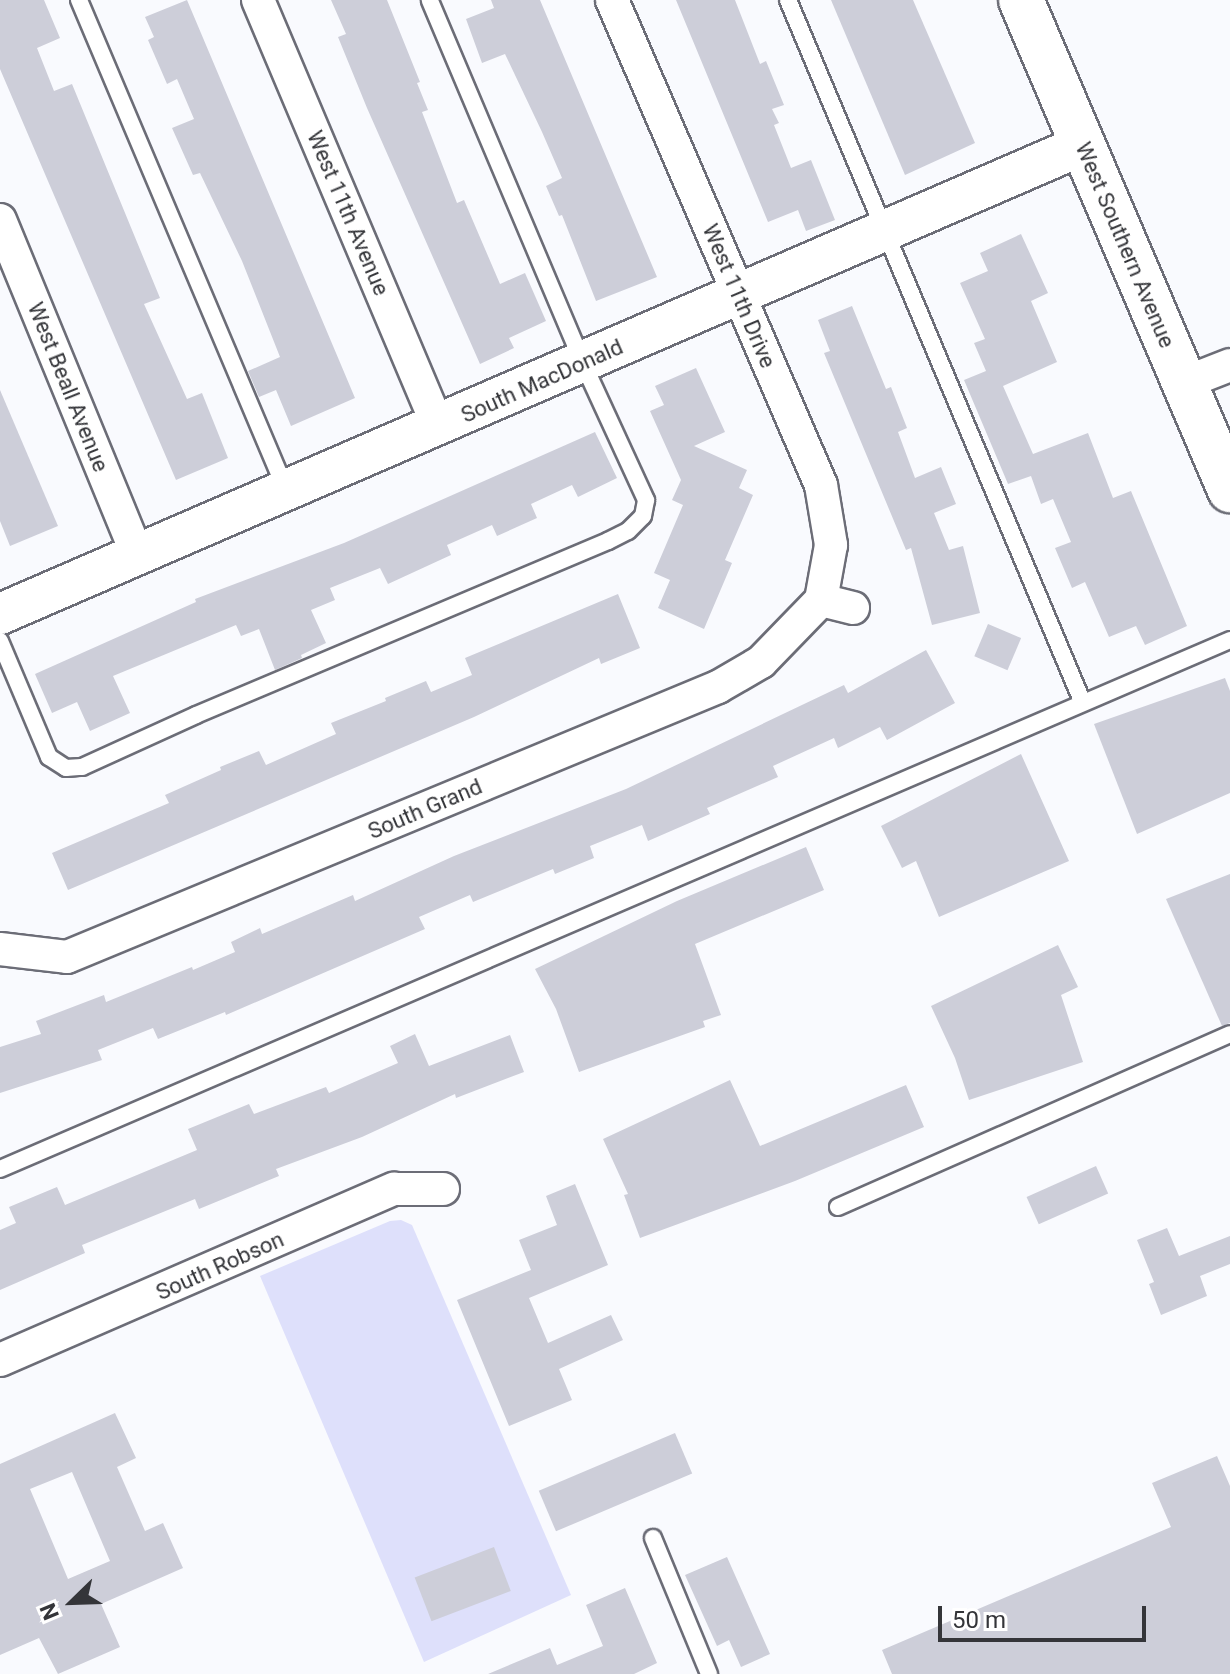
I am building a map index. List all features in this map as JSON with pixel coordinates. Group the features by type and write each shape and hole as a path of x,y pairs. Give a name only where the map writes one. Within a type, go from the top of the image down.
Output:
{"main road":[{"name":"West Southern Avenue","path":"1021,0 1230,490"}],"street":[{"name":"West 11th Avenue","path":"258,0 438,426"},
{"name":"West 11th Drive","path":"612,0 821,485 831,545 821,600"},
{"name":"South MacDonald","path":"0,614 888,232 1082,145"},
{"name":"West Beall Avenue","path":"0,220 137,554"},
{"path":"1184,383 1230,365"},
{"path":"821,600 853,608"},
{"name":"South Grand","path":"0,949 67,957 718,687 761,662 821,600"},
{"name":"South Robson","path":"0,1360 394,1189 443,1189"}],"lane":[{"path":"79,0 286,490"},
{"path":"0,641 49,757 66,768 82,767 196,715 608,541 628,531 643,516 646,500 583,363 430,0"},
{"path":"788,0 888,232 1083,703"},
{"path":"0,1169 1230,640"},
{"path":"838,1207 1230,1034"},
{"path":"653,1538 709,1674"}],"shaded area":[{"path":"401,1220 412,1225 571,1595 424,1662 260,1276 390,1221"}],"building":[{"path":"0,0 44,0 60,38 37,48 54,91 72,84 160,298 144,304 187,399 202,393 228,458 176,480 0,69"},
{"path":"187,0 355,398 291,426 276,390 259,397 248,371 280,357 242,261 200,173 193,175 172,128 194,119 177,79 167,84 148,40 154,37 145,17"},
{"path":"331,0 387,0 420,82 417,83 428,110 422,112 457,203 464,200 500,284 525,273 546,321 509,338 514,348 480,364 367,108 338,37 346,34"},
{"path":"491,0 540,0 657,277 596,301 562,215 559,216 546,186 562,178 542,132 505,54 482,63 466,19 494,8"},
{"path":"676,0 735,0 760,64 766,61 784,105 772,109 779,123 774,125 791,168 811,160 835,220 806,231 798,210 768,222"},
{"path":"831,0 913,0 975,143 905,175"},
{"path":"1021,234 1048,293 1031,301 1057,362 1003,386 1033,454 1088,433 1113,498 1131,491 1187,626 1145,645 1136,626 1109,637 1085,582 1072,588 1055,548 1071,542 1053,499 1041,504 1031,476 1008,484 964,380 986,371 974,343 985,339 960,283 988,271 980,253"},
{"path":"852,306 886,389 891,387 907,428 898,432 915,478 941,467 956,504 934,513 949,550 963,546 980,613 932,625 911,548 906,550 824,353 830,351 818,320"},
{"path":"696,368 725,432 694,446 747,470 739,488 753,495 725,560 732,563 704,629 658,608 670,580 654,573 683,505 672,500 681,480 650,411 664,405 655,386"},
{"path":"0,390 58,526 10,546 0,521"},
{"path":"595,432 617,478 578,497 572,485 531,504 537,518 497,536 492,525 447,545 451,555 388,584 380,568 330,588 335,600 311,610 326,643 301,655 302,658 275,670 259,629 241,636 236,625 113,676 130,713 90,731 77,702 52,713 35,674 196,602 195,599 344,543"},
{"path":"618,594 640,648 601,664 599,658 474,717 68,890 52,853 169,803 165,795 221,770 220,767 259,751 266,765 336,734 331,723 386,701 385,698 426,681 431,692 472,675 465,658"},
{"path":"988,624 1021,638 1007,670 974,656"},
{"path":"926,650 955,703 887,740 880,727 838,748 834,738 773,766 778,777 707,808 710,814 648,841 642,825 590,846 594,858 555,874 553,869 473,902 470,895 419,917 425,929 226,1015 225,1012 158,1039 153,1028 98,1050 102,1060 0,1093 0,1047 41,1034 36,1021 104,995 106,1002 192,967 193,970 235,952 231,942 260,928 262,934 353,895 355,901 454,856 626,789 844,685 848,693"},
{"path":"1225,678 1230,691 1230,793 1137,834 1094,724"},
{"path":"1021,754 1069,861 939,917 916,861 902,868 881,826"},
{"path":"806,847 824,890 695,944 721,1015 703,1021 705,1027 579,1072 556,1009 535,969 677,901"},
{"path":"1230,874 1230,1023 1222,1026 1166,899"},
{"path":"1058,945 1078,987 1061,995 1083,1062 969,1100 955,1058 931,1006"},
{"path":"415,1034 429,1066 510,1035 524,1072 456,1098 455,1094 362,1137 276,1169 279,1176 199,1209 195,1199 82,1245 85,1253 0,1290 0,1230 16,1223 9,1207 57,1187 65,1205 197,1150 188,1129 249,1104 254,1114 326,1087 329,1093 398,1063 390,1046"},
{"path":"730,1080 760,1146 906,1085 924,1127 795,1181 640,1238 624,1195 628,1194 603,1139"},
{"path":"1096,1166 1108,1193 1039,1224 1027,1197"},
{"path":"575,1184 608,1265 529,1298 548,1343 611,1315 623,1340 559,1369 572,1400 509,1426 457,1300 531,1270 519,1240 557,1225 546,1196"},
{"path":"1167,1228 1179,1256 1230,1236 1230,1264 1200,1276 1207,1296 1161,1315 1149,1284 1154,1282 1137,1240"},
{"path":"115,1413 136,1458 117,1467 145,1531 163,1523 183,1568 101,1604 120,1647 58,1674 39,1638 0,1655 0,1464","holes":["72,1472 110,1561 68,1579 30,1489"]},
{"path":"675,1433 692,1474 556,1531 539,1491"},
{"path":"1217,1456 1230,1486 1230,1674 892,1674 882,1650 1171,1527 1152,1483"},
{"path":"494,1547 511,1591 431,1621 415,1577"},
{"path":"727,1557 770,1654 741,1667 729,1640 717,1646 685,1575"},
{"path":"625,1588 657,1663 634,1674 488,1674 550,1648 557,1665 603,1646 586,1605"}]}
